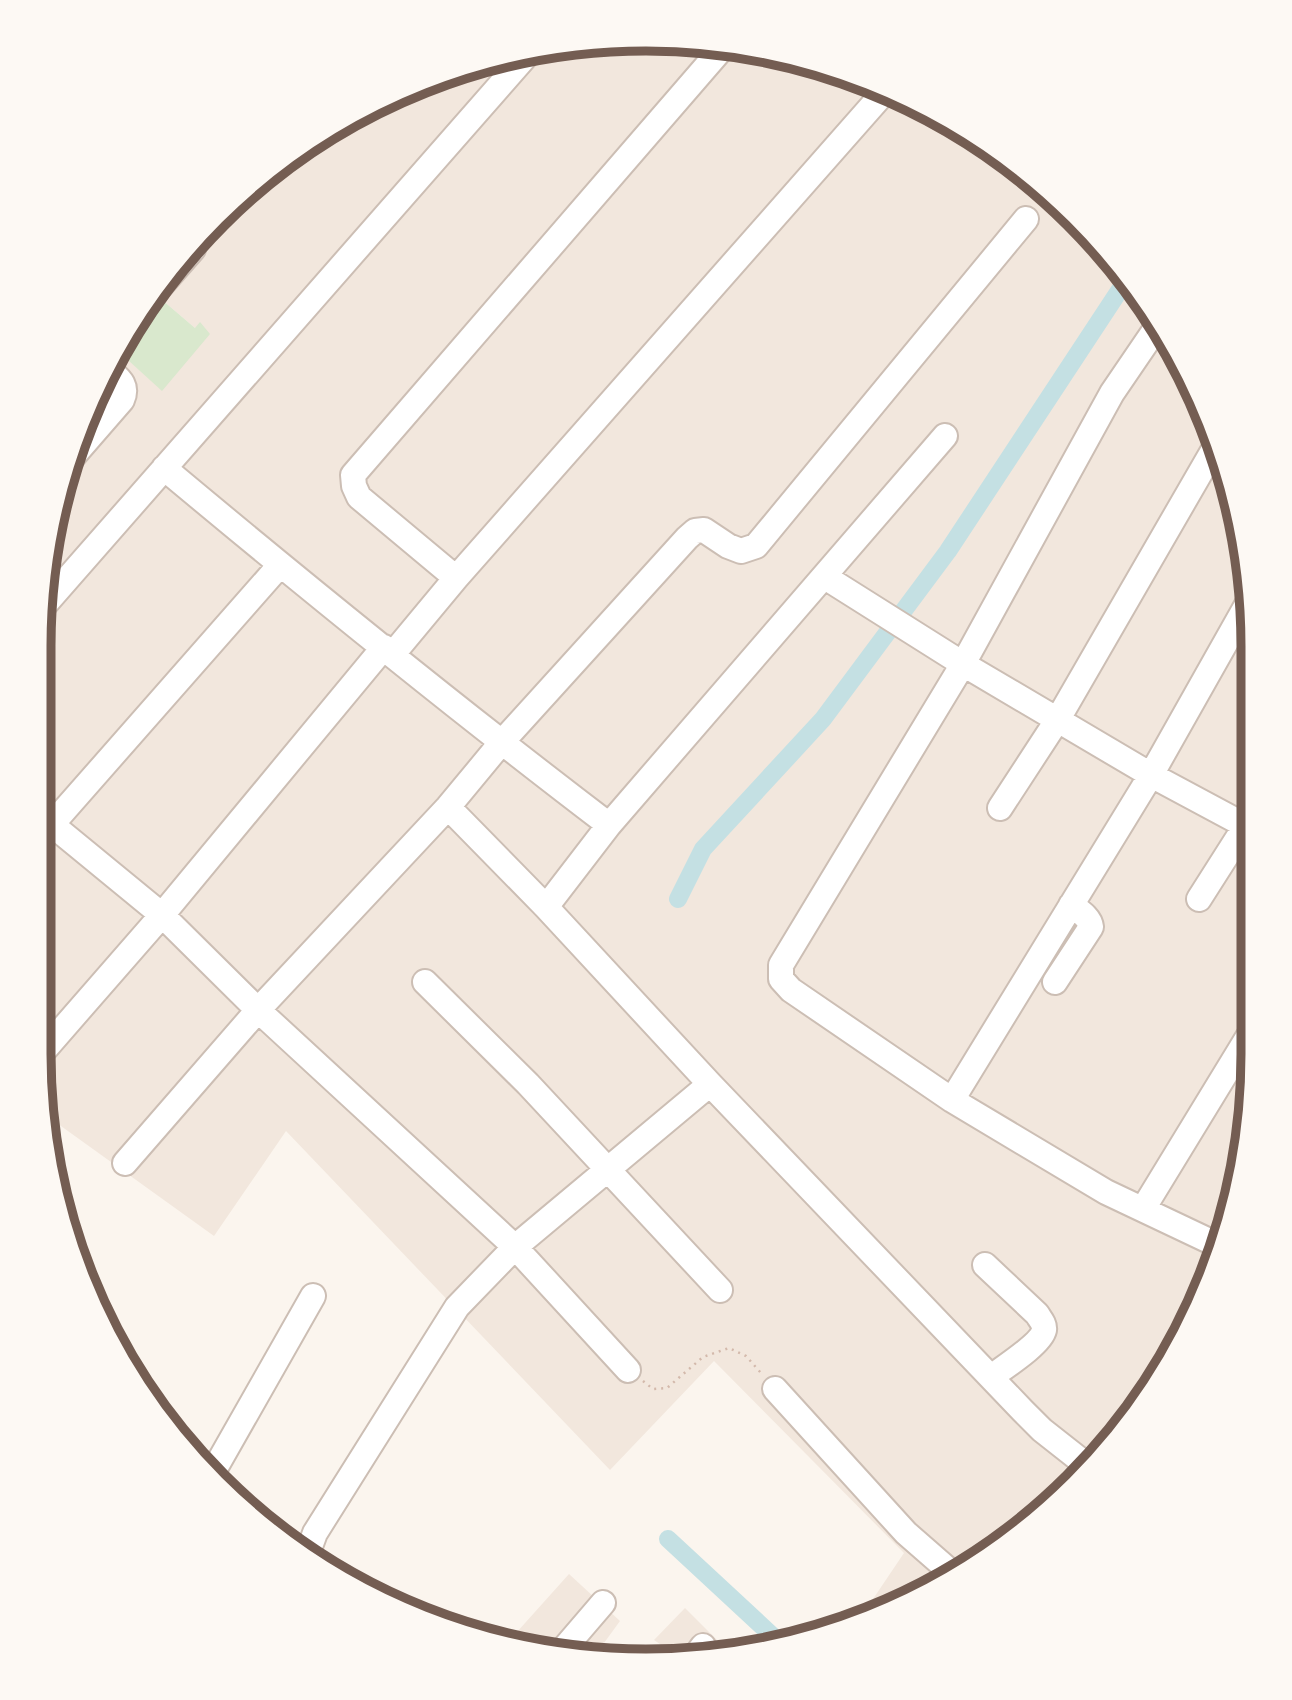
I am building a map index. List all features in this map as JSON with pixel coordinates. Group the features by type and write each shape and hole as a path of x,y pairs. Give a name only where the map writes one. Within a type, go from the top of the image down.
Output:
{"street":[{"path":"456,578 359,497 353,475 716,55"},
{"path":"53,595 518,65"},
{"path":"51,1042 872,95"},
{"path":"125,1163 258,1010 448,807 501,743 695,531 704,530 741,551 756,546 1026,219"},
{"path":"1153,333 1112,393 963,664 781,965 781,979 791,990 952,1100 1106,1192 1211,1242"},
{"path":"88,439 126,392 125,384 116,376"},
{"path":"546,907 609,825 945,436"},
{"path":"1000,808 1058,719 1210,456"},
{"path":"164,468 501,743 609,825"},
{"path":"51,817 280,565"},
{"path":"825,577 963,664 1151,775 1241,821"},
{"path":"952,1100 1151,775 1240,617"},
{"path":"448,807 1042,1430 1081,1460"},
{"path":"51,832 162,915 258,1010 515,1248 628,1370"},
{"path":"1199,899 1241,836"},
{"path":"1055,982 1091,927 1084,915 1071,905"},
{"path":"425,982 528,1084 720,1290"},
{"path":"1143,1209 1241,1048"},
{"path":"310,1545 315,1532 457,1307 515,1248 710,1084"},
{"path":"985,1265 1037,1314 1043,1322 1044,1330 1039,1340 991,1377"},
{"path":"216,1466 313,1296"},
{"path":"775,1389 906,1533 947,1568"},
{"path":"568,1644 603,1603"}],"path":[{"path":"628,1370 653,1389 667,1388 703,1357 729,1348 746,1356 775,1389"}],"shaded area":[{"path":"646,51 724,56 800,71 874,96 944,130 1008,174 1067,225 1118,284 1162,348 1196,418 1210,455 1230,530 1240,607 1241,1054 1240,1093 1230,1170 1210,1245 1196,1282 1162,1352 1141,1385 1094,1446 1067,1475 1008,1526 944,1570 877,1603 873,1599 904,1553 714,1361 610,1470 286,1131 214,1236 55,1122 51,1054 51,646 52,607 62,530 82,455 96,418 125,357 162,390 195,328 162,300 174,284 198,254 254,198 315,151 348,130 418,96 492,71 568,56"},
{"path":"569,1574 620,1621 601,1647 515,1634"},
{"path":"685,1608 721,1644 666,1648 654,1640"}],"green space":[{"path":"162,300 195,328 200,322 210,334 162,391 125,357"}],"waterway":[{"path":"678,899 703,849 823,719 948,551 1121,288"},
{"path":"668,1539 772,1636"}]}
